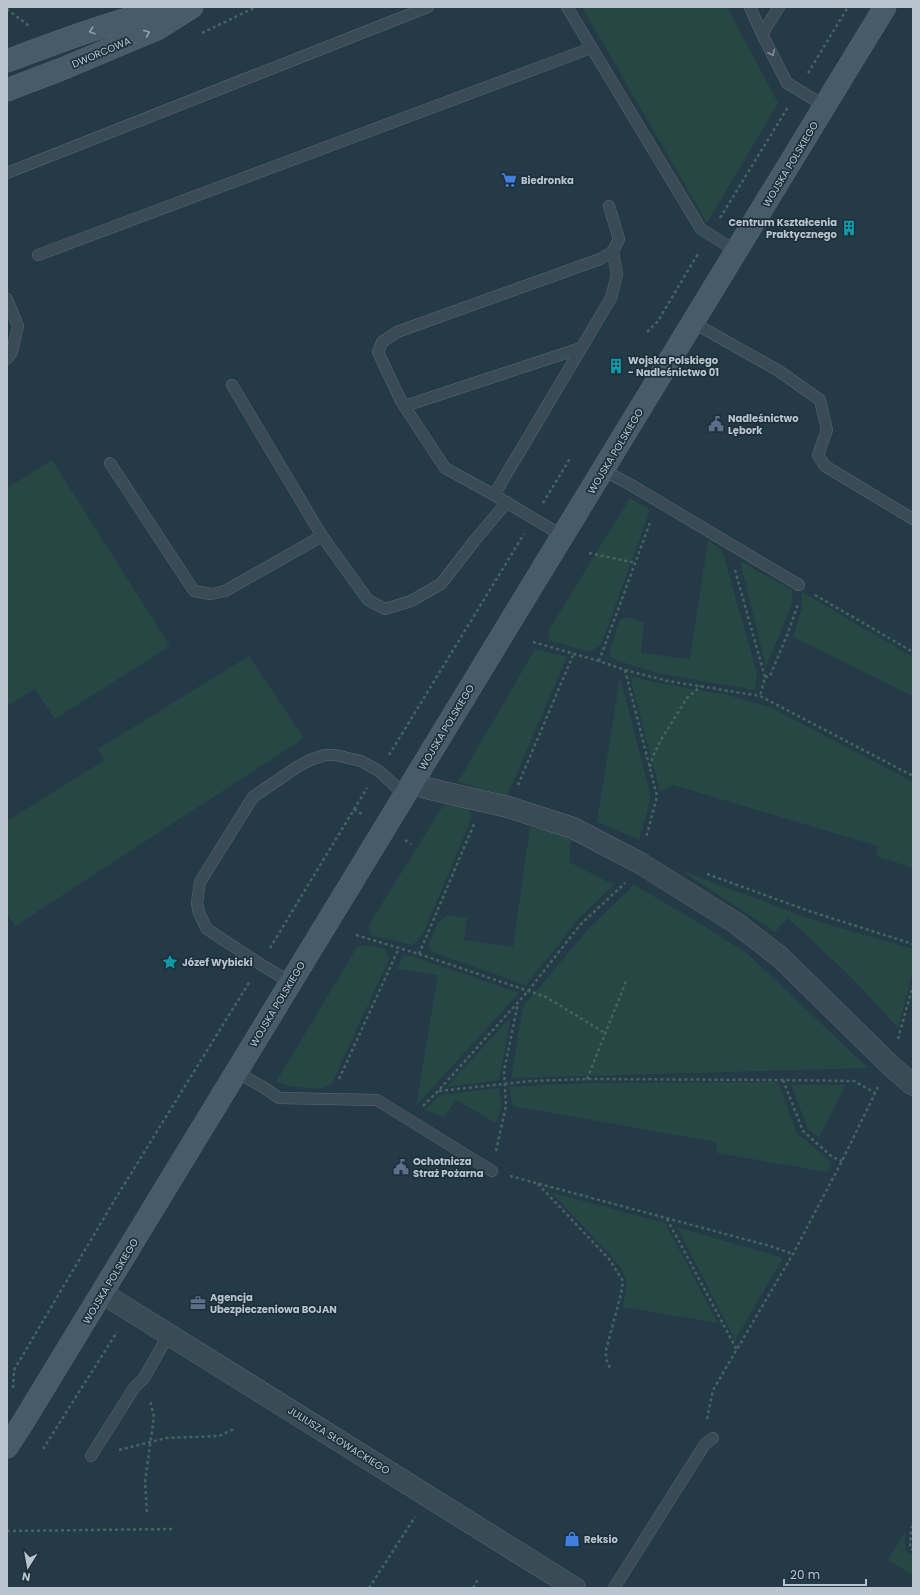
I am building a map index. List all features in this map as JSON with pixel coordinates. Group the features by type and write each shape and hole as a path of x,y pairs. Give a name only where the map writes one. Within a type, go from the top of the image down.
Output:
{"street":[{"name":"DWORCOWA","path":"7,61 149,12 170,7"},
{"name":"DWORCOWA","path":"7,90 62,69 157,29 192,7"},
{"name":"WOJSKA POLSKIEGO","path":"7,1447 885,7"},
{"path":"53,44 62,69"},
{"path":"409,788 426,788 508,807 573,828 640,863 736,923 780,957 913,1086"},
{"name":"JULIUSZA SŁOWACKIEGO","path":"102,1293 575,1588"}],"lane":[{"path":"7,173 428,7"},
{"path":"568,7 591,48 701,228 736,251"},
{"path":"750,7 787,82 825,106"},
{"path":"762,34 779,7"},
{"path":"38,255 591,48"},
{"path":"494,495 611,298 617,275 614,251 619,239 609,206"},
{"path":"563,536 445,468 405,406 378,352 382,342 397,332 600,260 614,251"},
{"path":"7,299 18,326 12,352 7,359"},
{"path":"692,322 780,371 820,400 827,430 818,455 825,466 913,519"},
{"path":"405,406 581,348"},
{"path":"232,385 322,536 368,600 385,609 411,601 441,584 474,540 506,502"},
{"path":"110,463 194,591 211,594 225,591 322,536"},
{"path":"603,470 799,585"},
{"path":"290,982 207,929 199,913 197,903 200,882 254,797 297,767 310,760 325,755 336,755 361,761 409,788"},
{"path":"236,1072 263,1086 279,1098 376,1100 492,1171"},
{"path":"91,1456 134,1388 144,1378 169,1334"},
{"path":"614,1588 705,1444 713,1438"}],"path":[{"path":"647,332 658,321 848,7"},
{"path":"10,1394 14,1382 14,1370 114,1201 571,457"},
{"path":"599,661 658,501"},
{"path":"728,542 765,678 760,696"},
{"path":"589,553 636,563"},
{"path":"765,678 770,676 788,633 798,604 799,585 913,652"},
{"path":"533,642 574,653 625,670 668,681 760,696 913,776"},
{"path":"508,807 574,653"},
{"path":"409,1119 438,1091 529,990 580,925 637,871 657,796 625,670"},
{"path":"650,769 653,756 662,738 687,698 702,686"},
{"path":"419,954 483,801"},
{"path":"701,872 809,911 913,944"},
{"path":"356,936 419,954 529,990 546,997 605,1033"},
{"path":"336,1099 337,1084 399,948"},
{"path":"587,1079 627,979"},
{"path":"706,1423 713,1390 793,1254 842,1161 875,1093 891,1066 913,985"},
{"path":"518,1002 504,1071 506,1106 492,1171 770,1246 793,1254"},
{"path":"438,1091 505,1083 587,1079 854,1081 875,1093"},
{"path":"783,1080 803,1131 832,1157 842,1161"},
{"path":"538,1184 609,1259 623,1281 606,1350 606,1360 610,1368"},
{"path":"667,1218 737,1350"},
{"path":"43,1449 119,1328"},
{"path":"144,1378 154,1418 145,1482 146,1512"},
{"path":"117,1450 166,1438 219,1436 234,1429"},
{"path":"369,1588 429,1496"},
{"path":"913,1526 911,1529 910,1548 913,1550"},
{"path":"7,1531 172,1529"},
{"path":"473,1588 478,1579"}],"green space":[{"path":"582,7 724,7 728,9 778,103 707,223"},
{"path":"52,460 170,646 55,719 35,689 7,706 7,488"},
{"path":"630,498 650,510 601,645 590,652 548,640 550,628"},
{"path":"708,540 722,550 757,673 755,690 657,673 612,659 609,651 620,620 629,617 644,622 641,653 690,659"},
{"path":"740,561 792,590 792,604 766,667"},
{"path":"802,592 913,657 913,696 793,637 802,607"},
{"path":"535,649 567,657 507,796 458,782"},
{"path":"249,656 304,738 15,926 7,914 7,821 105,760 98,749"},
{"path":"630,676 658,683 728,695 772,708 913,782 913,868 876,856 878,846 673,785 660,792"},
{"path":"620,677 651,797 639,840 597,822"},
{"path":"445,803 456,804 469,809 472,817 423,934 413,945 371,935 369,927 373,918"},
{"path":"530,827 572,836 569,862 614,885 581,916 526,985 432,952 429,944 438,922 448,915 467,918 464,940 513,947"},
{"path":"680,870 813,920 913,949 913,971 898,1028 854,980 788,918 775,932"},
{"path":"634,885 706,927 749,955 868,1068 511,1078 523,1007 590,927"},
{"path":"368,945 385,949 389,959 332,1083 320,1089 289,1086 276,1082 357,947"},
{"path":"404,956 411,956 519,993 416,1106 438,975 396,969"},
{"path":"511,1017 499,1080 446,1087"},
{"path":"778,1082 797,1133 831,1162 827,1172 717,1153 716,1142 513,1106 509,1087 587,1083"},
{"path":"791,1085 845,1085 819,1137 808,1129"},
{"path":"499,1088 502,1106 496,1123 456,1100 444,1117 425,1110 440,1095"},
{"path":"552,1193 665,1223 718,1323 623,1307 627,1281 621,1268"},
{"path":"677,1227 783,1258 735,1340"},
{"path":"905,1532 905,1550 913,1556 913,1575 888,1560"}],"place":[{"name":"Biedronka","path":"509,180"},
{"name":"Centrum Kształcenia Praktycznego","path":"849,228"},
{"name":"Wojska Polskiego - Nadleśnictwo 01","path":"616,366"},
{"name":"Nadleśnictwo Lębork","path":"716,424"},
{"name":"Józef Wybicki","path":"170,962"},
{"name":"Ochotnicza Straż Pożarna","path":"401,1167"},
{"name":"Agencja Ubezpieczeniowa BOJAN","path":"198,1303"},
{"name":"Reksio","path":"572,1539"}]}
